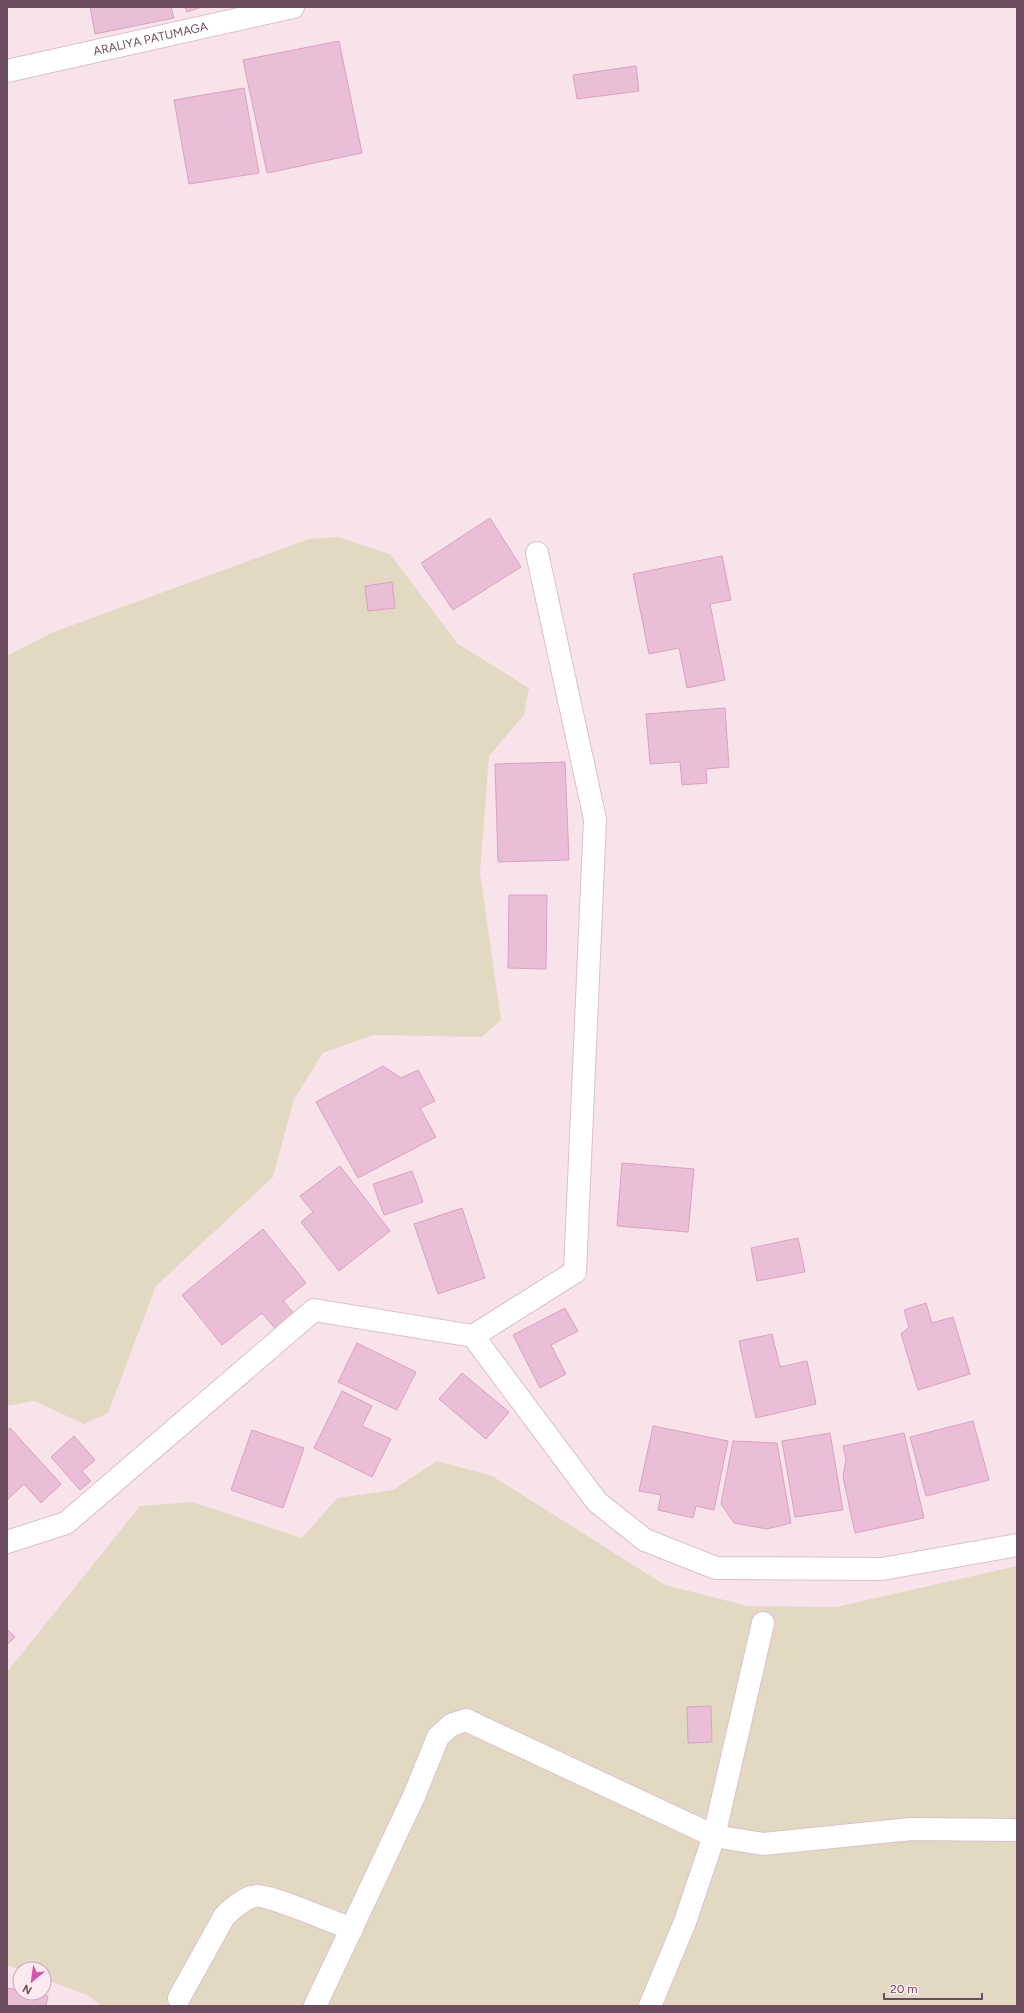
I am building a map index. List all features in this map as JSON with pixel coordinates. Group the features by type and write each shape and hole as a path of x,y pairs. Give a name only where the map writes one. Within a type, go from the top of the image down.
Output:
{"street":[{"name":"ARALIYA PATUMAGA","path":"7,71 293,7"},
{"path":"7,1542 66,1523 314,1310 473,1336 575,1272 595,820 537,553"},
{"path":"473,1336 597,1502 646,1540 716,1568 882,1569 1017,1545"},
{"path":"650,2006 685,1922 714,1836 764,1622"},
{"path":"316,2006 414,1796 438,1737 451,1725 466,1720 714,1836 763,1844 911,1829 1016,1830"},
{"path":"179,1998 224,1917 232,1908 254,1896 274,1899 352,1930"}],"shaded area":[{"path":"338,537 390,554 457,643 529,688 524,715 489,756 480,873 501,1020 482,1037 373,1035 323,1053 294,1099 273,1177 156,1286 108,1413 84,1424 34,1401 7,1406 7,656 51,633 309,539"},
{"path":"437,1461 492,1476 665,1585 748,1606 836,1607 1017,1566 1017,2006 102,2006 87,1995 52,1982 52,1961 12,1961 12,1967 7,1965 7,1672 140,1506 192,1502 302,1538 337,1498 393,1490"}],"building":[{"path":"90,7 171,7 174,18 95,34"},
{"path":"185,7 202,7 187,12"},
{"path":"339,41 362,153 267,173 243,60"},
{"path":"636,66 639,91 577,99 573,75"},
{"path":"244,88 259,173 189,184 174,100"},
{"path":"490,518 521,567 453,610 421,563"},
{"path":"722,556 731,600 710,604 725,680 687,688 679,648 649,654 633,574"},
{"path":"392,582 395,608 368,611 365,586"},
{"path":"725,708 729,767 706,769 707,783 682,785 680,762 650,764 646,714"},
{"path":"565,762 569,860 498,862 495,764"},
{"path":"509,895 547,895 546,969 508,968"},
{"path":"383,1066 401,1078 418,1070 435,1101 420,1108 436,1137 358,1178 316,1102"},
{"path":"622,1163 694,1169 688,1232 617,1226"},
{"path":"340,1166 390,1231 339,1271 301,1222 313,1212 300,1196"},
{"path":"412,1171 423,1202 384,1215 373,1184"},
{"path":"462,1208 485,1278 438,1294 414,1224"},
{"path":"263,1229 306,1283 283,1301 298,1318 279,1333 262,1313 222,1345 182,1295"},
{"path":"798,1238 805,1272 757,1281 751,1248"},
{"path":"926,1303 932,1323 953,1317 970,1374 918,1390 901,1334 909,1327 904,1310"},
{"path":"565,1308 578,1331 551,1345 566,1374 540,1388 513,1335"},
{"path":"772,1334 780,1367 807,1361 816,1404 756,1418 739,1341"},
{"path":"357,1343 416,1372 397,1410 338,1382"},
{"path":"462,1373 509,1412 486,1439 439,1399"},
{"path":"342,1391 372,1406 362,1426 391,1439 372,1477 314,1448"},
{"path":"973,1421 989,1480 926,1496 910,1437"},
{"path":"653,1426 728,1441 714,1510 696,1506 693,1518 658,1510 661,1495 639,1491"},
{"path":"10,1428 61,1484 41,1503 24,1484 7,1500 7,1431"},
{"path":"252,1430 304,1448 283,1508 231,1490"},
{"path":"830,1433 843,1510 795,1517 782,1441"},
{"path":"904,1433 924,1518 855,1533 843,1477 846,1459 843,1446"},
{"path":"74,1436 95,1460 82,1471 91,1481 80,1490 51,1457"},
{"path":"733,1441 777,1443 791,1523 767,1529 734,1523 721,1504"},
{"path":"7,1629 15,1637 7,1645"},
{"path":"711,1706 712,1742 688,1743 687,1707"},
{"path":"7,1988 12,1989 12,2001 47,2001 46,2006 7,2006"}]}
